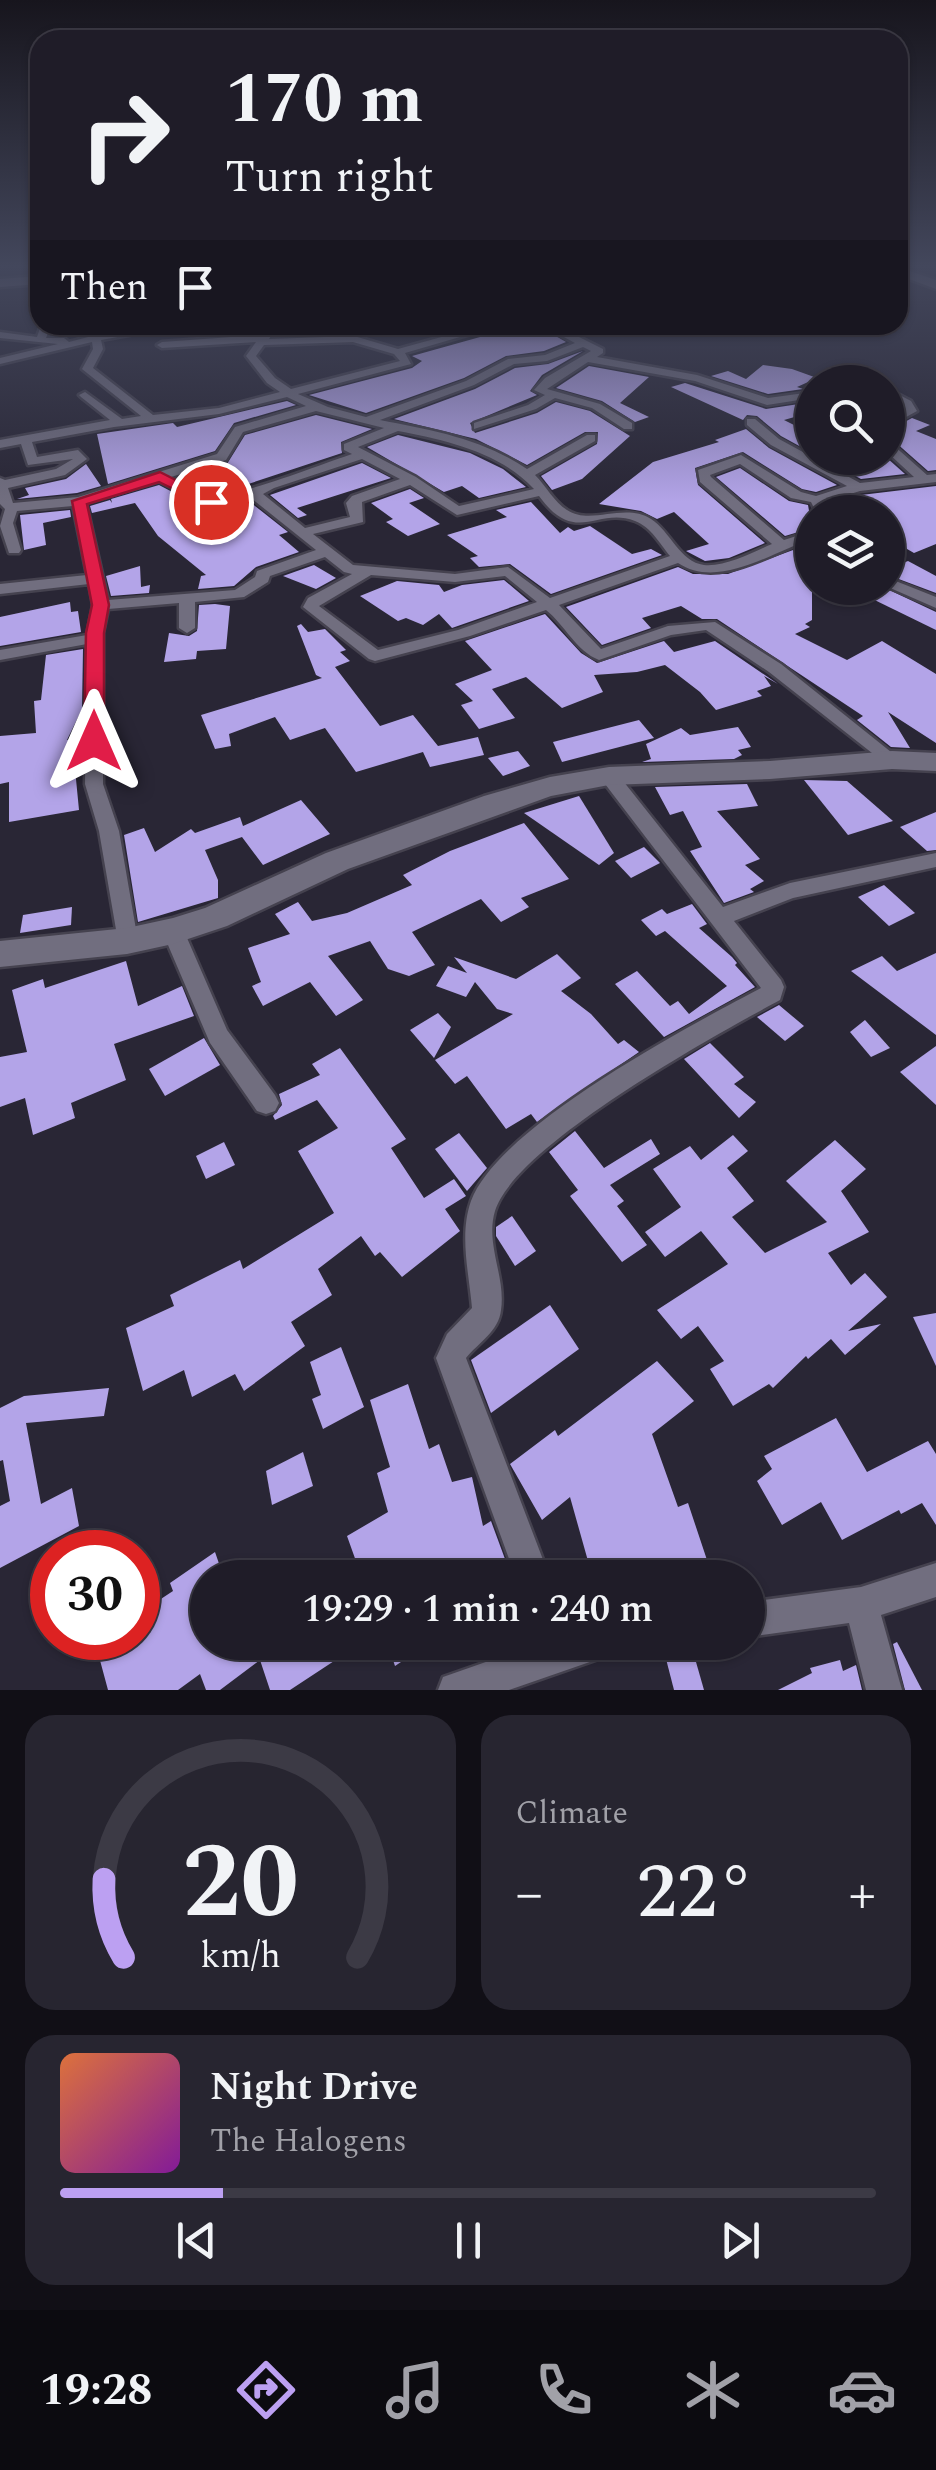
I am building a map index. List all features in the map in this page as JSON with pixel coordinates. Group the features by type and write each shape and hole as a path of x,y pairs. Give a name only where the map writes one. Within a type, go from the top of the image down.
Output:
{"main road":[{"path":"0,954 127,941 172,931 216,917 337,860 494,803 610,776 770,770 892,760 936,762"}],"street":[{"path":"0,362 64,344"},
{"path":"98,344 87,369 150,418"},
{"path":"162,345 173,344"},
{"path":"258,344 252,358 270,379 292,394 367,420 474,446 526,475 558,510 572,517 591,519 621,514 640,518 665,536 678,558 692,566 712,569 795,540"},
{"path":"0,444 119,422 219,411 409,360 398,352 370,344"},
{"path":"398,352 431,344"},
{"path":"367,420 470,383 512,361 547,358 582,344 599,352 588,358 591,359"},
{"path":"628,426 596,406 542,392 541,386 591,359 697,378 766,402 793,401"},
{"path":"478,426 532,407 554,394"},
{"path":"85,395 119,422"},
{"path":"4,495 79,501 222,458 239,430 319,406"},
{"path":"751,422 776,442 858,487"},
{"path":"396,427 348,447 411,480 457,511 542,491"},
{"path":"526,475 592,438"},
{"path":"4,495 82,459 78,454 70,454 32,462 26,441"},
{"path":"160,476 205,501 254,494 269,485 362,455"},
{"path":"779,543 705,480 703,473 741,459 796,495"},
{"path":"905,460 930,478"},
{"path":"842,495 858,487 930,478"},
{"path":"304,532 358,520 352,503 357,499 411,480"},
{"path":"254,494 349,569 455,578 503,570 546,602 599,655 668,631 709,625 775,668 892,760"},
{"path":"4,495 6,523 14,550"},
{"path":"79,501 101,605 95,638 94,784 109,831 127,941"},
{"path":"101,605 238,594 264,579 262,574 324,552"},
{"path":"366,572 313,601 311,607 375,656 464,633 678,558"},
{"path":"0,590 94,579"},
{"path":"905,590 936,604"},
{"path":"187,600 187,628"},
{"path":"0,655 95,638"},
{"path":"526,1560 451,1358 453,1349 484,1320 487,1310 482,1207 492,1185 526,1148 591,1102 772,993 767,977 610,776"},
{"path":"720,918 790,891 936,860"},
{"path":"172,931 218,1036 266,1103"},
{"path":"765,1618 861,1604 936,1580"},
{"path":"861,1604 884,1690"},
{"path":"456,1690 530,1660"}],"building":[{"path":"455,344 561,344 544,351 506,356 464,378 366,413 309,395 412,368 422,361 412,356"},
{"path":"583,351 542,375 530,391 537,395 470,423 475,433 537,413 556,402 590,411 630,436 582,479 552,490 541,476 597,444 598,432 585,432 527,465 476,439 394,419 475,389 515,368 548,364"},
{"path":"763,365 792,369 795,390 768,394 711,376 728,371 746,379"},
{"path":"589,366 649,377 620,403 649,417 635,422 602,401 556,388"},
{"path":"685,383 766,409 795,405 795,417 784,420 795,426 795,444 757,416 747,415 743,420 671,387"},
{"path":"287,401 296,405 234,423 215,451 108,484 97,434 173,423 177,427"},
{"path":"316,415 372,429 341,442 342,453 233,489 207,492 180,478 227,464 245,435"},
{"path":"912,418 930,425 916,431 936,439 936,470 928,471 905,451 905,422"},
{"path":"746,429 795,462 795,475 819,475 837,485 816,492 802,489 743,452 695,468 698,485 765,543 729,558 705,561 686,551 709,544 674,512 657,519 641,511 599,504 653,462 719,442 715,440"},
{"path":"398,435 470,453 503,469 526,487 479,498 462,486 444,492 367,447"},
{"path":"362,463 391,478 297,508 307,515 298,518 270,495"},
{"path":"86,464 101,486 77,493 17,499 29,495 25,488 66,479"},
{"path":"740,468 795,502 795,533 785,536 716,477"},
{"path":"854,475 896,475 861,479"},
{"path":"159,485 203,508 250,502 288,532 279,535 299,552 256,567 234,586 198,589 201,576 206,575 158,536 135,503 92,513 90,506 110,500 112,503 111,499"},
{"path":"936,486 936,544 914,553 905,548 905,495 861,495"},
{"path":"410,489 424,498 409,503 440,524 408,536 386,522 393,519 371,503"},
{"path":"531,502 560,533 568,527 574,531 590,526 632,554 651,549 662,555 551,594 510,564 479,567 470,558 478,556 447,535 507,517 496,510"},
{"path":"70,510 71,517 43,523 46,545 24,550 20,515"},
{"path":"795,549 795,605 812,605 812,620 805,624 810,627 795,634 847,660 882,641 936,674 936,743 888,712 910,748 891,747 857,720 863,716 717,619 702,619 681,606 642,618 651,628 602,645 566,607 678,567 693,574 728,574"},
{"path":"905,562 936,576 936,593 905,581"},
{"path":"314,565 336,578 316,589 283,576"},
{"path":"140,566 141,587 150,585 149,593 111,596 106,576"},
{"path":"504,580 529,601 452,628 439,614 423,625 406,618 398,621 360,596 397,581 439,585 444,592 462,585"},
{"path":"905,597 936,612 936,630 885,605 905,605"},
{"path":"70,602 71,612 78,611 81,632 0,646 0,617"},
{"path":"199,605 230,606 226,649 197,651 196,659 164,662 169,633 189,636 197,631"},
{"path":"545,614 581,653 597,663 664,641 674,652 715,641 778,684 764,676 771,686 757,691 762,696 716,710 665,665 637,672 594,675 603,692 562,708 526,677 492,689 515,718 479,729 461,705 473,701 455,684 492,670 465,641"},
{"path":"301,624 308,632 325,629 346,650 340,652 350,661 335,667 380,726 413,715 438,746 478,737 484,755 430,767 423,752 356,772 325,728 290,740 275,717 229,734 231,746 215,749 201,715 322,678 316,675 297,626"},
{"path":"83,649 82,709 67,740 80,738 75,769 79,810 9,822 9,782 0,784 0,736 36,733 34,701 41,700 46,655"},
{"path":"639,720 654,738 562,762 553,742"},
{"path":"738,727 751,747 738,750 742,755 734,759 642,762 651,759 646,744 681,728 690,735"},
{"path":"518,751 530,766 503,776 488,758"},
{"path":"804,780 847,781 893,821 848,835"},
{"path":"747,784 758,806 717,811 760,859 745,865 764,881 750,889 754,892 724,903 690,851 702,847 683,811 670,815 655,787"},
{"path":"579,796 614,853 599,865 524,813"},
{"path":"301,800 330,834 263,865 242,837 205,850 218,880 218,898 138,922 124,835 144,828 155,852 191,829 195,833 240,817 243,826"},
{"path":"936,812 936,850 927,851 900,827"},
{"path":"524,823 569,879 521,898 529,907 501,922 481,899 412,932 435,965 409,976 388,969 370,941 328,956 363,1000 336,1016 310,982 263,1006 252,986 261,982 248,948 290,934 275,914 298,902 312,921 347,913 412,885 403,875 450,851"},
{"path":"644,847 660,863 631,878 615,861"},
{"path":"884,885 915,913 889,926 858,897"},
{"path":"692,904 707,924 699,928 732,957 755,987 664,1037 615,984 637,971 670,1006 678,1001 689,1014 727,986 665,931 656,936 641,920 662,909 667,914"},
{"path":"72,907 71,925 20,933 23,915"},
{"path":"936,953 936,1035 851,971 882,956 897,971"},
{"path":"557,954 581,978 561,991 591,1014 618,1044 624,1040 639,1052 537,1122 531,1114 506,1129 467,1076 455,1084 435,1060 513,1014 497,1009 475,982 466,997 436,986 448,966 467,973 454,957 516,979"},
{"path":"126,961 138,1006 182,986 194,1016 114,1044 126,1080 71,1103 75,1118 33,1135 25,1098 0,1107 0,1057 27,1052 12,990 43,979 45,988"},
{"path":"779,1005 804,1026 785,1041 757,1017"},
{"path":"438,1013 451,1027 434,1058 410,1030"},
{"path":"865,1020 890,1048 871,1057 850,1032"},
{"path":"204,1038 220,1065 165,1096 149,1069"},
{"path":"710,1043 744,1077 734,1084 756,1102 739,1118 684,1059"},
{"path":"936,1046 936,1105 900,1072"},
{"path":"340,1048 406,1139 391,1148 424,1198 454,1179 466,1196 445,1209 460,1231 402,1277 380,1252 375,1256 361,1236 318,1269 332,1295 291,1322 305,1346 244,1391 235,1374 192,1397 184,1370 143,1391 126,1328 174,1306 170,1295 240,1260 243,1269 334,1213 298,1151 338,1128 317,1100 275,1120 273,1116 282,1105 279,1094 320,1075 312,1064"},
{"path":"575,1131 604,1168 651,1139 660,1154 610,1185 624,1201 617,1206 647,1245 622,1262 570,1196 578,1190 549,1152"},
{"path":"459,1133 487,1168 467,1191 435,1149"},
{"path":"733,1135 748,1151 727,1168 754,1201 732,1217 765,1253 827,1222 786,1181 835,1140 866,1169 841,1191 869,1232 828,1253 851,1285 865,1273 887,1297 848,1331 881,1324 845,1355 831,1339 808,1359 806,1356 773,1388 769,1384 733,1406 710,1369 724,1361 698,1326 681,1339 657,1310 728,1264 701,1231 665,1257 645,1232 681,1207 653,1169 690,1146 701,1160"},
{"path":"224,1142 235,1165 206,1179 196,1156"},
{"path":"512,1216 536,1251 515,1266 496,1236 496,1227"},
{"path":"550,1305 579,1349 491,1413 471,1360"},
{"path":"936,1313 936,1366 913,1317"},
{"path":"341,1347 364,1407 323,1429 312,1399 321,1395 310,1362"},
{"path":"657,1361 694,1401 652,1434 678,1507 688,1503 707,1560 588,1560 570,1497 542,1520 510,1464 555,1430 558,1436"},
{"path":"408,1384 429,1449 439,1444 452,1482 472,1477 483,1526 491,1521 505,1560 356,1560 347,1536 388,1512 377,1473 390,1467 370,1400"},
{"path":"109,1388 104,1416 26,1423 41,1504 72,1488 79,1526 71,1530 30,1530 30,1552 0,1568 0,1506 10,1501 3,1460 0,1461 0,1408 24,1396"},
{"path":"836,1418 867,1472 928,1441 936,1454 936,1525 922,1503 901,1514 899,1510 842,1540 821,1502 782,1525 757,1481 772,1469 764,1456"},
{"path":"303,1452 313,1486 272,1505 266,1471"},
{"path":"190,1569 190,1660 260,1660 220,1690 206,1690 200,1674 178,1690 108,1690 100,1660 160,1660 160,1600 173,1591 170,1583"},
{"path":"897,1642 922,1690 905,1690 893,1644"},
{"path":"260,1660 336,1660 290,1690 270,1690"},
{"path":"666,1660 695,1660 704,1690 674,1690"},
{"path":"840,1660 843,1671 856,1665 862,1690 778,1690 812,1673 810,1668"}],"route":[{"path":"94,741 95,633 101,605 79,501 160,476 211,502"}]}
